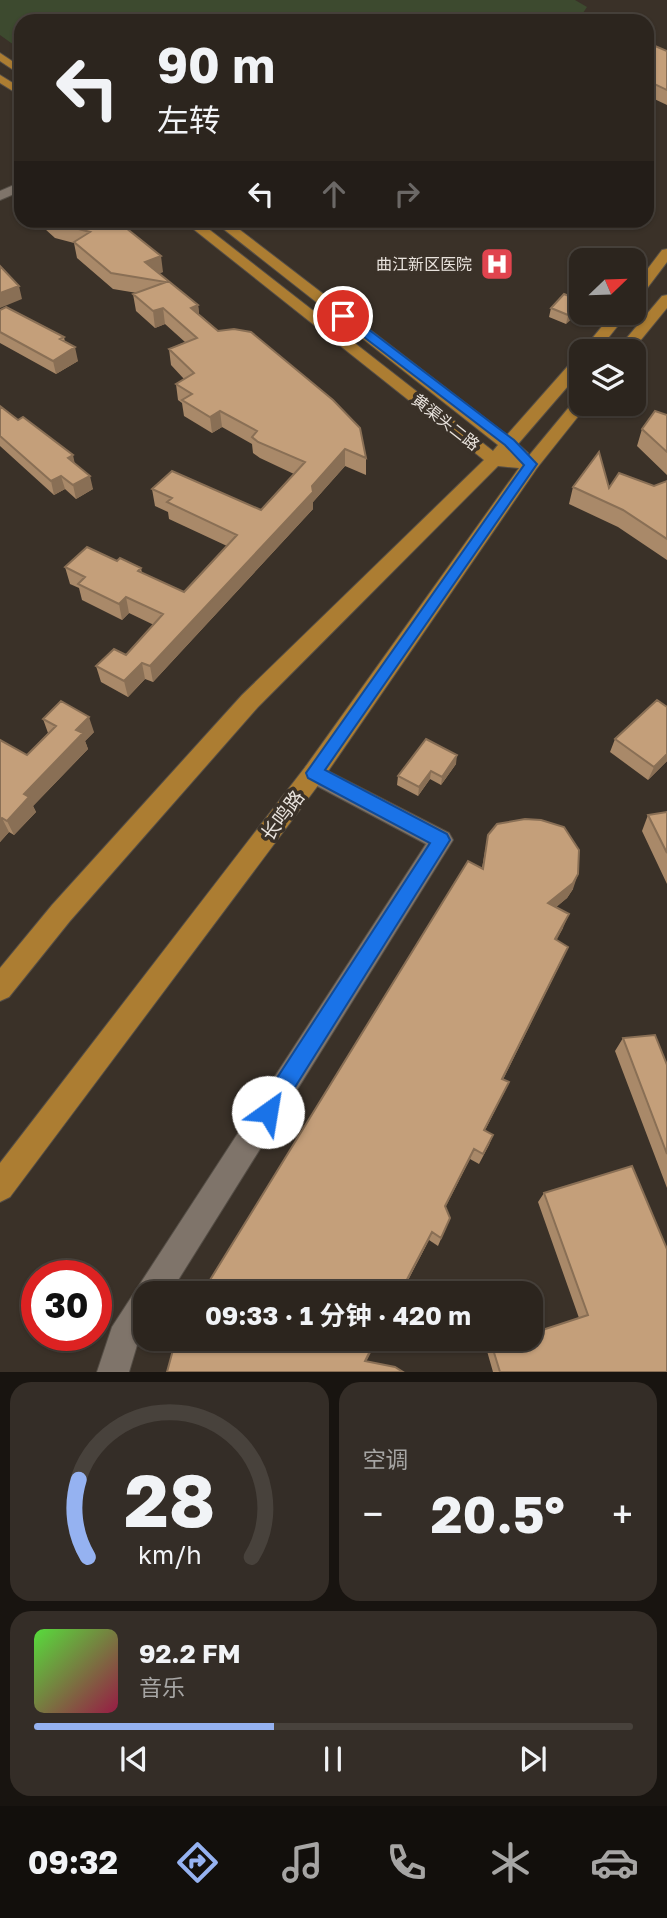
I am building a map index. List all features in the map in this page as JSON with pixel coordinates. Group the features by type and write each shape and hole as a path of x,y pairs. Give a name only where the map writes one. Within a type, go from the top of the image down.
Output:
{"main road":[{"path":"0,56 14,67"},
{"name":"黄渠头二路","path":"198,228 494,460 531,464"},
{"name":"黄渠头二路","path":"228,228 509,443 531,464"},
{"path":"646,280 667,253"},
{"path":"635,339 667,299"},
{"path":"0,988 61,913 250,701 494,460 569,375"},
{"name":"长鸣路","path":"0,1187 314,773 531,464 570,416"}],"street":[{"path":"160,1281 441,840 314,773"},
{"path":"113,1372 123,1338 133,1323"}],"green space":[{"path":"0,0 575,0 587,7 582,14 14,14 14,45 0,35"}],"building":[{"path":"654,46 667,51 667,90 654,84"},
{"path":"75,228 126,228 161,256 145,262 198,305 191,308 218,331 234,329 251,332 333,400 360,428 366,458 345,449 312,486 313,492 150,666 142,663 124,681 96,666 114,649 126,655 163,614 126,597 119,604 78,584 85,577 65,567 87,547 117,561 120,558 141,568 138,571 184,592 237,535 167,502 172,498 152,489 172,471 261,510 305,462 258,442 252,437 257,431 220,411 210,417 182,400 192,394 176,384 194,373 169,349 197,338 163,308 153,311 133,294 166,282 111,273 74,242 90,232"},
{"path":"0,266 19,286 0,293"},
{"path":"564,294 569,296 568,315 551,308"},
{"path":"6,307 64,337 60,339 75,347 53,361 0,332 0,310"},
{"path":"0,406 18,420 23,417 73,455 68,458 90,476 73,485 61,476 51,481 0,436"},
{"path":"655,411 667,415 667,452 642,429"},
{"path":"599,452 609,488 619,473 654,486 667,481 667,539 623,510 573,487"},
{"path":"657,700 667,707 667,754 654,767 615,739"},
{"path":"61,701 89,717 76,730 83,733 24,794 29,797 7,821 2,818 0,820 0,740 27,755 56,726 43,719"},
{"path":"426,739 457,755 442,777 431,771 419,787 398,776"},
{"path":"667,812 667,853 648,815"},
{"path":"525,819 541,820 564,827 579,850 578,874 573,883 548,903 569,914 555,939 568,947 502,1079 509,1082 484,1130 493,1135 483,1154 474,1149 445,1206 450,1218 441,1238 432,1232 406,1281 209,1281 468,861 483,869 488,835 497,824"},
{"path":"655,1035 667,1065 667,1154 623,1038"},
{"path":"632,1166 667,1249 667,1372 500,1372 494,1351 543,1351 543,1330 588,1315 544,1193"},
{"path":"173,1351 370,1351 365,1361 395,1367 403,1372 167,1372"}],"place":[{"name":"曲江新区医院","path":"497,264"}],"route":[{"path":"268,1112 441,840 314,773 531,464 509,443 343,316"}]}
